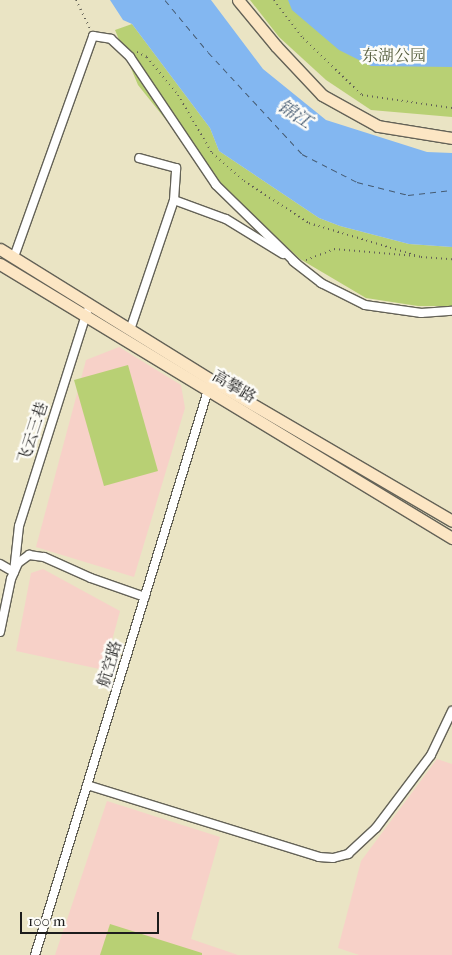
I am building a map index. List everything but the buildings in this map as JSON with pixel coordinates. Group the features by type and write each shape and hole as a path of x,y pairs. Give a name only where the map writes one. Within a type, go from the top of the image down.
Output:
{"main road":[{"path":"238,0 276,46 322,95 378,126 452,138"},
{"name":"高攀路","path":"0,249 14,257 88,311 130,330 210,385 452,521"},
{"name":"高攀路","path":"0,264 88,311 210,385 452,538"}],"street":[{"path":"14,257 93,36 111,39 130,57 216,185 297,264"},
{"path":"130,330 174,200 176,168 138,158"},
{"path":"174,200 226,219 262,239 321,283 365,305 420,313 452,311"},
{"name":"飞云三巷","path":"0,632 14,572 19,526 88,311"},
{"name":"航空路","path":"35,955 210,385"},
{"path":"0,564 14,572 18,563 29,555 44,557 91,578 144,597"},
{"path":"87,786 319,857 333,858 348,854 376,828 430,755 452,711"}],"path":[{"path":"76,0 93,36"},
{"path":"274,0 303,38 362,95 452,108"},
{"path":"129,48 147,57 178,96 212,153 244,181 309,223 421,257"},
{"path":"297,264 334,249 452,259"}],"shaded area":[{"path":"119,347 181,385 185,408 134,577 36,547 86,360"},
{"path":"43,569 120,611 104,670 16,651 31,573"},
{"path":"437,759 452,764 452,955 359,955 338,948 361,861"},
{"path":"107,801 220,837 191,939 238,955 55,955"}],"green space":[{"name":"东湖公园","path":"250,0 452,0 452,117 371,110 326,80 279,37"},
{"path":"132,24 210,128 219,151 319,218 340,226 409,244 452,247 452,306 418,306 366,298 300,259 214,180 138,85 115,30"},
{"path":"128,365 158,471 104,486 74,380"},
{"path":"110,924 202,953 202,955 100,955"}],"water":[{"name":"锦江","path":"110,0 211,0 263,69 326,120 427,152 452,153 452,247 409,244 340,226 319,218 219,151 210,128 132,24 123,20"},
{"path":"288,0 452,0 452,67 371,66 339,50 292,10"}],"ferry route":[{"path":"165,0 208,52 302,154 357,182 408,195 452,190"}]}
